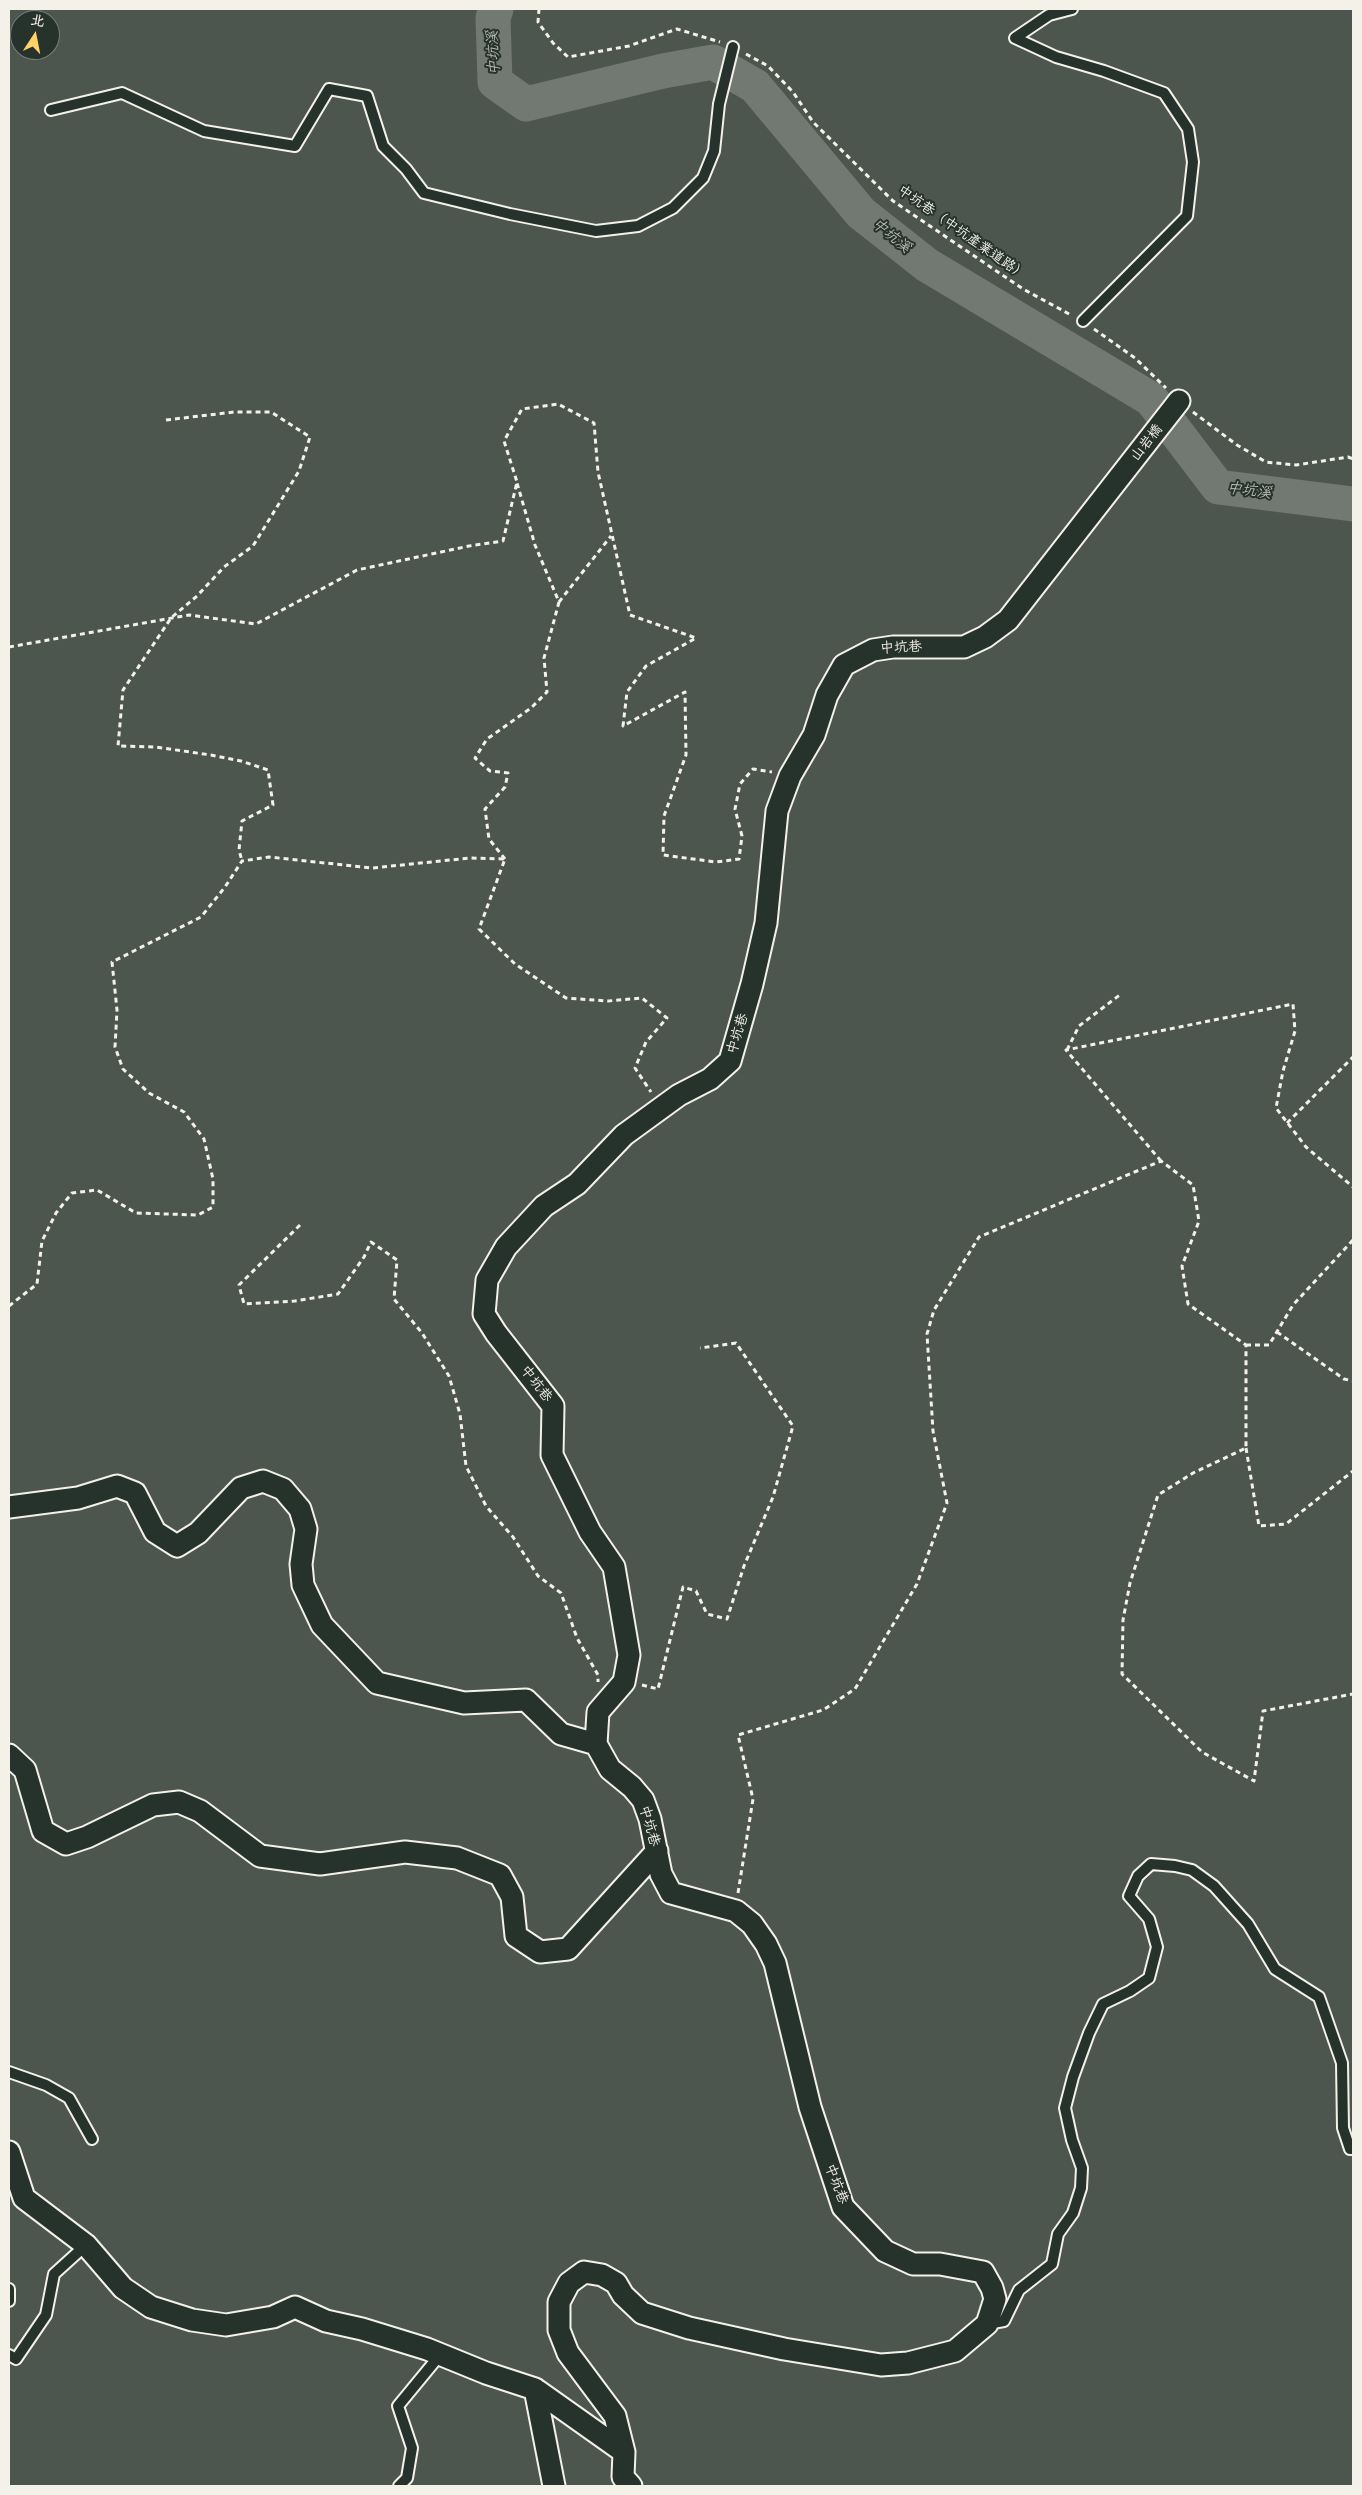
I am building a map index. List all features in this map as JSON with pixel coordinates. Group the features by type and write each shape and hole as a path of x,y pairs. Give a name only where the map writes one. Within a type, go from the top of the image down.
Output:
{"street":[{"name":"山岩橋","path":"1115,484 1179,401"},
{"name":"中坑巷","path":"624,1682 629,1655 614,1567 590,1532 552,1455 553,1406 496,1333 484,1314 487,1280 506,1247 544,1206 577,1184 624,1135 679,1095 710,1078 730,1061 752,984 766,924 777,810 790,776 814,735 827,695 844,665 873,650 893,646 964,646 985,637 1008,620 1115,484"},
{"path":"9,1507 78,1498 117,1486 135,1493 155,1532 177,1546 198,1533 241,1488 264,1481 283,1489 300,1509 306,1529 301,1564 303,1585 322,1625 377,1682 464,1703 526,1700 561,1734 596,1744 598,1712 624,1682"},
{"name":"中坑巷","path":"596,1744 610,1769 632,1787 643,1800 660,1874 671,1893 736,1911 752,1924 775,1963 810,2107 843,2207 885,2251 913,2264 940,2264 983,2272 992,2288 995,2299 987,2324"},
{"path":"9,1756 25,1770 43,1831 66,1844 87,1837 153,1805 179,1802 200,1811 260,1856 320,1864 405,1852 457,1858 500,1875 512,1897 516,1936 540,1952 568,1949 656,1851"},
{"path":"9,2152 24,2198 86,2245 123,2288 151,2307 192,2320 226,2325 273,2317 295,2307 326,2321 362,2329 440,2354 486,2373 535,2389 624,2452"},
{"path":"630,2486 623,2476 624,2452 615,2416 568,2353 560,2330 559,2302 569,2283 584,2272 602,2276 616,2283 623,2295 642,2313 689,2328 765,2345 882,2365 908,2363 955,2351 987,2324"},
{"path":"535,2389 554,2486"}],"lane":[{"path":"1072,9 1049,15 1014,38 1056,57 1104,71 1164,93 1188,129 1193,162 1187,216 1083,321"},
{"path":"51,110 122,93 204,131 296,146 329,88 367,96 383,146 406,169 424,193 510,214 596,231 638,226 674,208 703,178 714,151 719,104 732,47"},
{"path":"987,2324 1004,2321 1019,2290 1052,2264 1058,2234 1073,2213 1081,2188 1082,2168 1072,2140 1065,2108 1073,2077 1089,2033 1103,2004 1130,1991 1149,1978 1156,1947 1149,1919 1129,1896 1138,1876 1151,1864 1192,1870 1214,1886 1248,1924 1275,1969 1319,1997 1342,2064 1343,2128 1350,2149 1353,2149"},
{"path":"9,2072 46,2086 69,2098 92,2139"},
{"path":"9,2355 16,2359 46,2315 54,2274 86,2245"},
{"path":"9,2289 9,2302"},
{"path":"399,2486 407,2478 412,2448 398,2406 440,2354"}],"path":[{"name":"中坑巷（中坑產業道路）","path":"539,9 538,22 553,43 568,57 629,46 677,30 732,47 768,66 793,92 813,122 893,201 1022,289 1083,321 1135,358 1179,401 1237,445 1266,462 1296,465 1339,458 1353,459"},
{"path":"559,602 535,545 504,441 522,409 558,404 594,423 598,472 630,615 696,638 646,666 627,692 623,726 685,692 686,756 664,816 663,855 716,862 739,859 742,836 735,809 740,784 753,768 790,776"},
{"path":"166,420 234,412 271,412 310,437 299,472 252,546 224,567 198,596 171,618 123,690 118,746 155,747 211,755 241,761 268,770 273,805 242,821 239,850 242,861"},
{"path":"9,647 189,615 256,624 357,570 469,546 503,541 517,482"},
{"path":"505,859 489,839 485,809 505,787 508,773 490,771 475,758 487,739 531,708 547,692 544,658 559,602 611,536"},
{"path":"9,1306 37,1284 42,1241 56,1213 72,1192 97,1190 136,1214 198,1215 213,1207 213,1179 204,1139 184,1112 149,1093 123,1069 115,1047 117,1010 112,962 201,916 225,887 242,861 269,857 372,868 470,858 505,859"},
{"path":"505,859 479,929 514,964 566,998 608,1002 642,998 667,1018 646,1042 635,1068 662,1108"},
{"path":"1066,1050 1080,1026 1121,994"},
{"path":"1066,1050 1293,1004 1295,1031 1283,1071 1276,1108 1306,1147 1353,1187"},
{"path":"1066,1050 1161,1161 1193,1185 1199,1221 1182,1266 1188,1304 1246,1345 1269,1345 1293,1305 1353,1240"},
{"path":"1287,1123 1353,1057"},
{"path":"736,1911 753,1799 738,1735 823,1710 855,1689 917,1584 948,1503 933,1431 927,1334 934,1310 978,1236 1161,1161"},
{"path":"300,1225 239,1285 244,1304 295,1301 338,1294 364,1257 371,1242 397,1260 394,1299 422,1332 449,1376 460,1414 466,1466 486,1506 513,1537 538,1576 561,1593 577,1638 598,1675 598,1712"},
{"path":"1277,1332 1344,1379 1353,1381"},
{"path":"624,1682 658,1689 683,1587 696,1591 707,1614 727,1619 744,1566 773,1497 793,1426 736,1344 700,1348"},
{"path":"1246,1345 1246,1448 1259,1526 1286,1524 1353,1471"},
{"path":"1246,1448 1193,1473 1158,1495 1130,1583 1123,1620 1122,1674 1202,1752 1254,1781 1264,1711 1353,1694"}],"shaded area":[{"path":"9,9 1353,9 1353,2486 9,2486"}],"waterway":[{"name":"中坑溪","path":"496,9 493,18 495,82 526,104 663,71 713,62 755,86 861,213 927,265 1151,399 1218,487 1353,504"}]}
